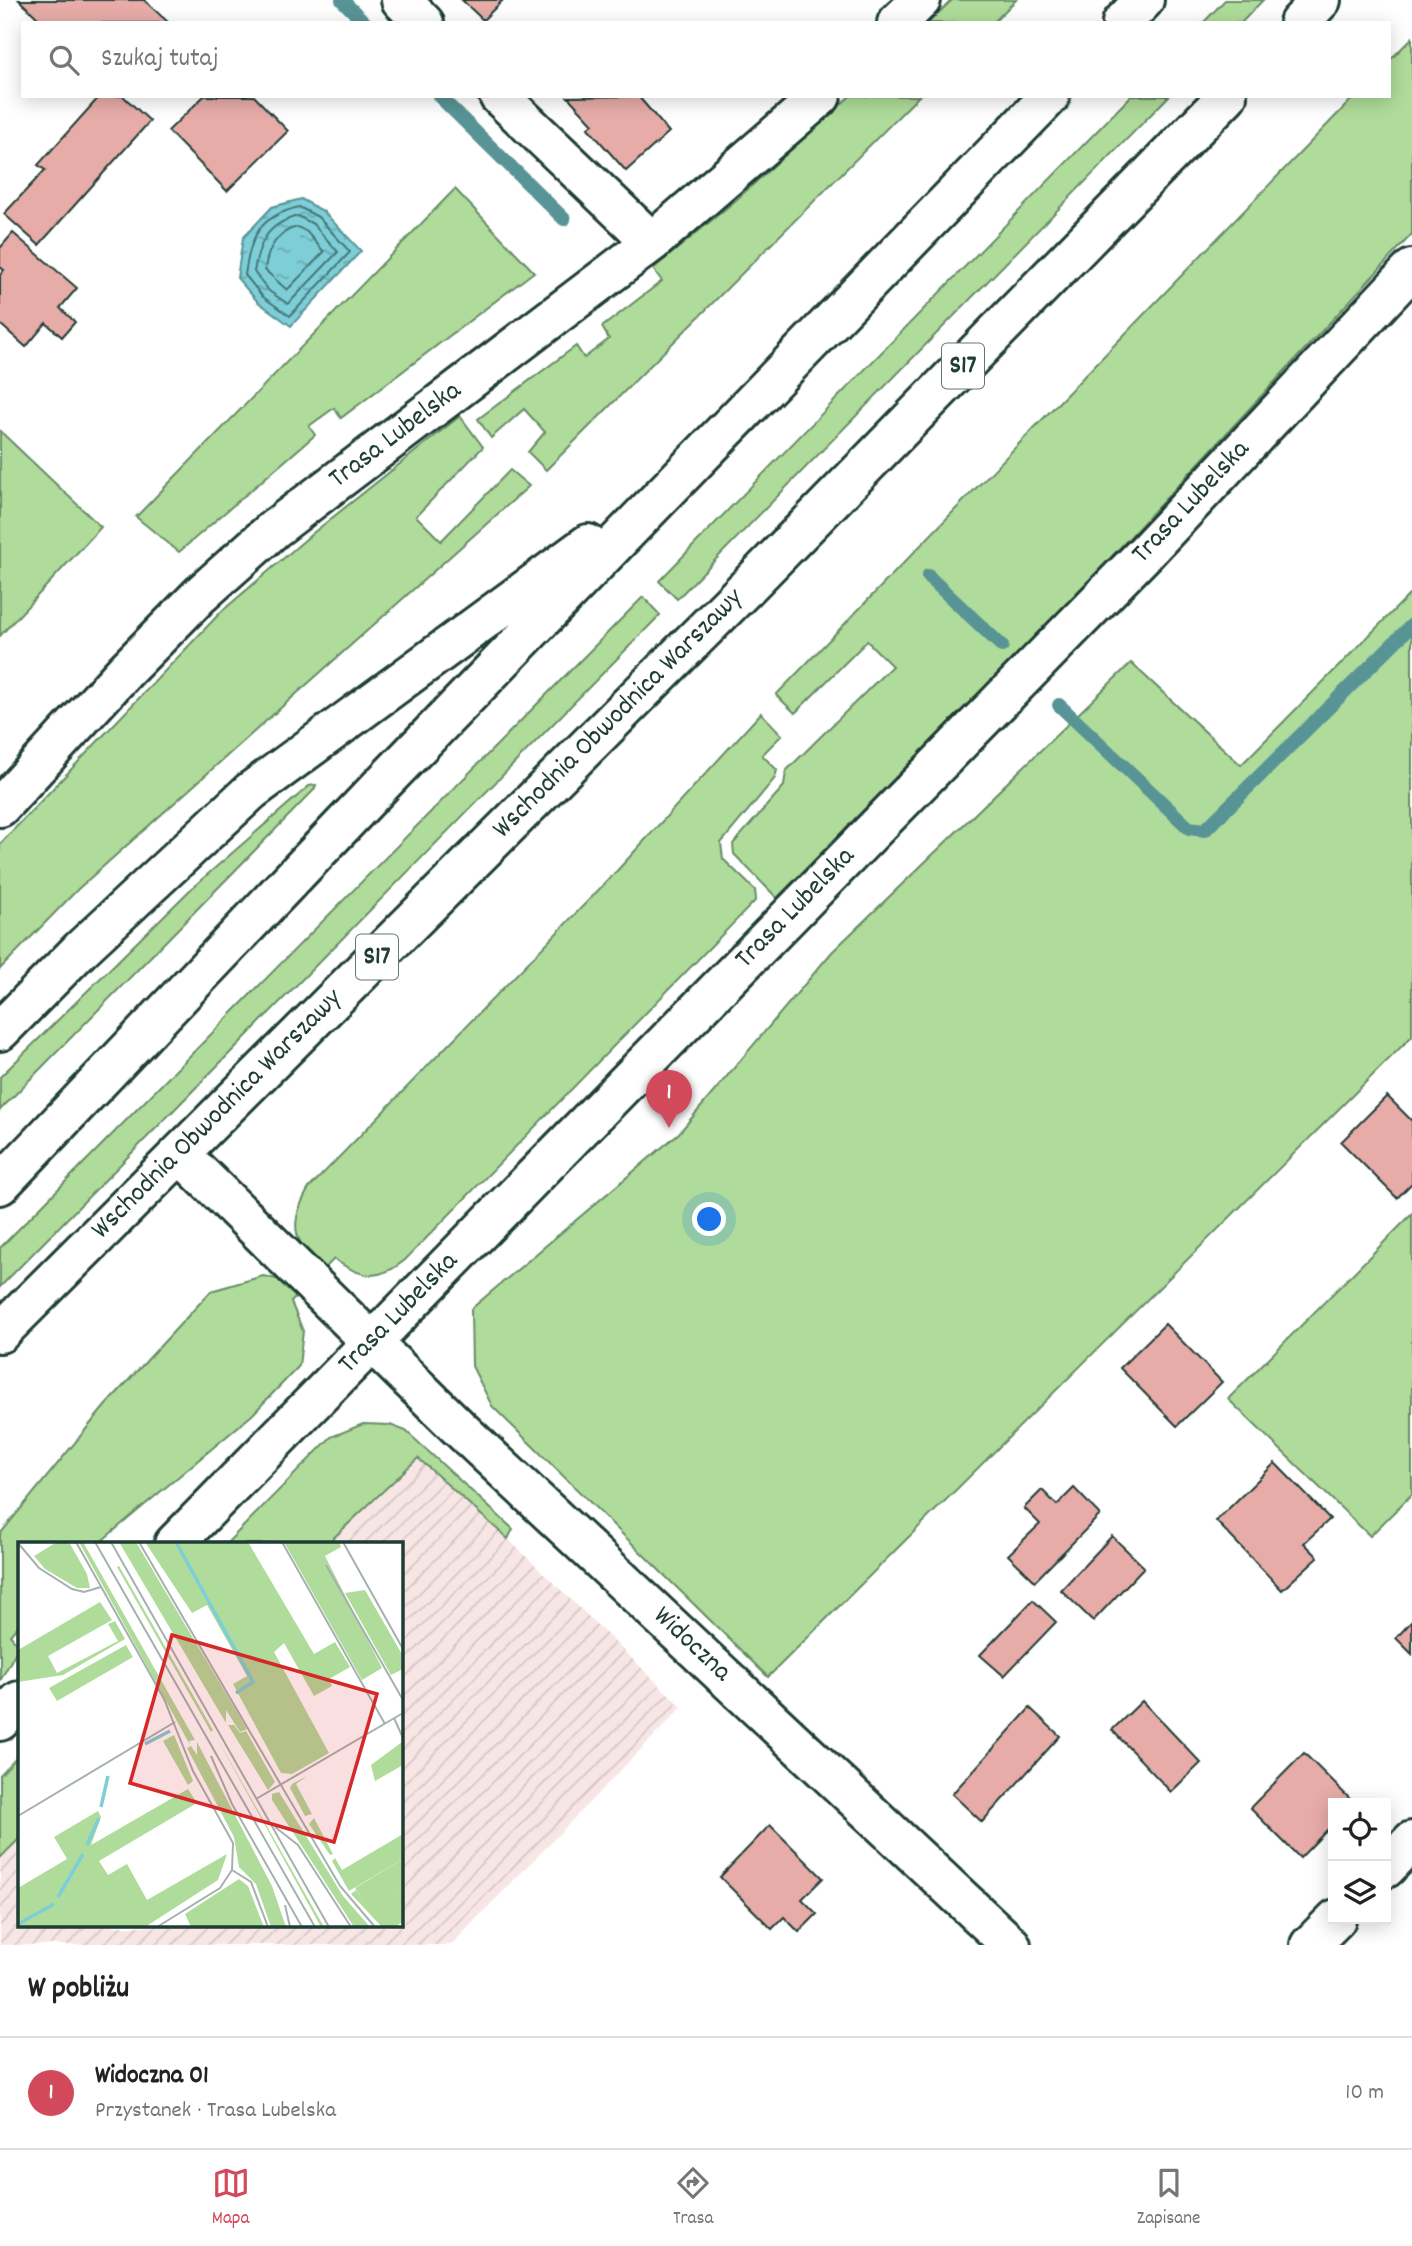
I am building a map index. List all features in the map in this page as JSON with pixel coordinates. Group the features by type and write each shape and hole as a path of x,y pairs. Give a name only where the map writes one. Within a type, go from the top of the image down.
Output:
{"main road":[{"path":"401,0 422,21"},
{"path":"899,21 921,0"},
{"path":"1124,21 1144,0"},
{"path":"1301,21 1321,0"},
{"path":"501,98 652,242"},
{"name":"Trasa Lubelska","path":"0,807 125,671 200,595 274,529 652,242 819,98"},
{"path":"0,1185 674,481 1048,98"},
{"name":"Wschodnia Obwodnica Warszawy","path":"2,1334 747,587 1225,98"},
{"name":"Trasa Lubelska","path":"176,1542 1146,552 1412,269"},
{"path":"0,1031 81,949 251,791 674,481"},
{"name":"Widoczna","path":"180,1154 371,1343 1011,1945"},
{"path":"0,1721 18,1702"},
{"path":"1391,1863 1412,1841"},
{"path":"1310,1945 1331,1924"}],"shaded area":[{"path":"418,1458 508,1539 682,1707 451,1945 0,1945 0,1858 18,1840 18,1927 402,1927 402,1542 329,1542"}],"green space":[{"path":"952,0 1016,0 995,21 930,21"},
{"path":"1225,0 1263,0 1243,21 1205,21"},
{"path":"1412,38 1412,234 1090,580 777,898 734,854 733,844 784,786 786,771 892,666 867,641 795,713 776,695 1353,98 1391,98 1391,59"},
{"path":"848,98 917,98 546,470 528,452 545,432 524,409 491,438 478,419 576,346 584,358 609,339 602,327 662,281 653,269 736,200"},
{"path":"1129,98 1167,98 677,599 659,581"},
{"path":"455,189 534,272 341,418 334,408 309,426 315,435 179,552 136,517"},
{"path":"460,416 483,447 416,516 441,541 510,470 529,486 78,889 0,969 0,844 221,612 313,533"},
{"path":"0,431 101,527 0,636"},
{"path":"1412,592 1412,1036 768,1677 492,1406 472,1366 471,1309 679,1133 832,952 1131,663 1241,765"},
{"path":"643,597 660,615 0,1287 0,1248"},
{"path":"761,713 782,735 762,755 777,770 775,778 721,843 723,859 755,890 756,900 405,1260 386,1272 370,1275 353,1270 334,1259 323,1270 305,1251 297,1233 298,1213 309,1188 614,874"},
{"path":"316,785 0,1110 0,1077 192,888 309,786"},
{"path":"1412,1214 1412,1494 1370,1536 1228,1399"},
{"path":"263,1276 282,1280 299,1294 291,1302 303,1331 299,1366 252,1415 100,1542 18,1542 18,1626 10,1635 18,1648 0,1681 0,1534 105,1406 211,1291"},
{"path":"363,1424 390,1425 406,1431 513,1529 508,1539 418,1458 329,1542 228,1542 331,1437"},
{"path":"18,1756 18,1840 0,1858 0,1775"}],"water":[{"path":"301,199 323,211 361,251 291,326 258,302 237,278 243,238 272,207"}],"building":[{"path":"19,0 144,0 167,21 41,21"},
{"path":"462,0 503,0 483,20"},
{"path":"98,98 125,98 150,121 39,245 4,214 45,170 38,165"},
{"path":"202,98 256,98 288,131 227,191 168,131"},
{"path":"569,98 640,98 669,132 626,171 588,128 593,124"},
{"path":"13,233 77,288 60,308 75,322 62,337 46,323 26,347 0,324 0,275 4,270 0,267 0,248"},
{"path":"1387,1096 1412,1121 1412,1183 1397,1198 1341,1142"},
{"path":"1165,1324 1222,1382 1177,1426 1120,1368"},
{"path":"1275,1463 1330,1519 1304,1543 1318,1557 1282,1590 1216,1521"},
{"path":"1074,1488 1100,1515 1035,1581 1008,1555 1040,1524 1024,1508 1042,1490 1057,1505"},
{"path":"1112,1536 1144,1567 1093,1621 1061,1590"},
{"path":"1033,1600 1056,1622 1004,1676 980,1655"},
{"path":"1412,1621 1412,1654 1396,1638"},
{"path":"1142,1701 1201,1763 1171,1792 1112,1730"},
{"path":"1030,1708 1060,1736 982,1822 952,1794"},
{"path":"1304,1753 1349,1798 1328,1798 1328,1829 1300,1858 1250,1808"},
{"path":"770,1825 823,1878 802,1899 817,1914 799,1932 784,1917 772,1929 720,1877"}],"waterway":[{"path":"342,0 363,21"},
{"path":"441,98 564,219"},
{"path":"928,576 1002,646"},
{"path":"1059,705 1189,828 1205,830 1412,625"}],"place":[{"name":"Widoczna 01","path":"669,1128"}]}
